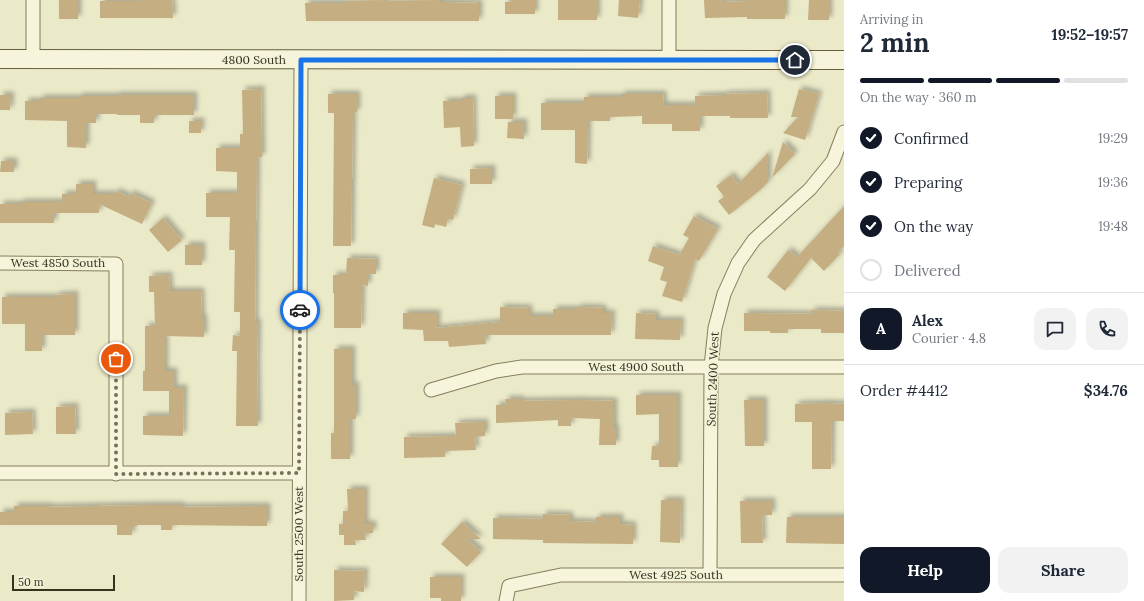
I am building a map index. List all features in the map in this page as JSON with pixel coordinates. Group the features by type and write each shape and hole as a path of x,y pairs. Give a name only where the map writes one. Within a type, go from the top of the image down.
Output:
{"main road":[{"name":"4800 South","path":"0,59 844,60"}],"street":[{"path":"33,0 33,60"},
{"path":"669,0 669,60"},
{"name":"South 2500 West","path":"299,601 301,60"},
{"name":"South 2400 West","path":"710,575 711,367 715,328 724,294 738,263 754,240 810,190 833,161 844,132"},
{"name":"West 4850 South","path":"0,263 116,264 116,474"},
{"name":"West 4900 South","path":"431,390 496,371 522,367 844,367"},
{"path":"0,473 299,473"},
{"name":"West 4925 South","path":"506,601 509,586 561,575 844,575"}],"building":[{"path":"59,0 78,0 78,19 59,19"},
{"path":"172,0 173,18 100,18 100,1"},
{"path":"440,0 440,2 479,3 479,21 306,21 305,3 348,3 348,1"},
{"path":"512,0 535,0 535,14 505,14 505,2 512,2"},
{"path":"558,0 597,0 597,20 558,20"},
{"path":"619,0 640,0 638,18 618,16"},
{"path":"704,0 724,0 724,2 747,0 785,0 785,19 747,19 747,17 705,18"},
{"path":"809,0 829,0 829,20 808,20"},
{"path":"261,89 262,157 257,158 255,322 258,322 258,426 236,426 237,351 232,351 233,335 240,336 240,312 234,312 235,250 229,250 230,217 206,217 206,193 237,193 237,172 216,171 216,148 240,148 240,134 243,134 242,90"},
{"path":"799,89 819,94 805,140 783,133 798,117 791,117"},
{"path":"767,93 768,118 700,116 700,131 672,131 672,124 642,124 642,116 610,117 610,121 588,121 587,164 575,163 575,130 541,130 541,103 584,103 584,97 621,97 621,94 663,94 664,105 695,105 695,96"},
{"path":"328,94 357,94 357,112 353,113 351,246 333,246 334,113 328,113"},
{"path":"0,95 11,95 10,110 0,110"},
{"path":"194,95 194,115 154,115 154,123 140,123 140,115 96,114 96,123 86,123 86,148 67,147 67,121 25,120 25,101 40,101 40,98 79,98 79,96"},
{"path":"495,96 513,96 513,119 495,119"},
{"path":"461,98 473,98 474,146 461,147 460,127 444,128 443,101 461,101"},
{"path":"189,121 201,121 201,133 189,133"},
{"path":"508,122 524,122 524,139 507,138"},
{"path":"783,142 795,154 772,178"},
{"path":"768,153 768,182 729,215 718,201 724,197 716,186 731,175 738,184"},
{"path":"1,161 14,161 14,172 0,172"},
{"path":"492,168 492,184 470,184 470,169"},
{"path":"434,178 462,185 453,220 448,219 446,227 435,224 434,228 422,225"},
{"path":"76,184 93,184 93,194 115,194 116,191 129,197 130,193 152,203 142,224 99,204 99,213 54,213 54,223 0,223 0,204 20,204 20,202 62,202 62,194 76,194"},
{"path":"844,206 844,246 838,252 840,254 824,271 811,258 785,291 767,277 788,250 797,257"},
{"path":"694,216 718,229 699,261 695,259 682,302 662,296 667,282 660,280 664,267 648,261 653,246 679,255 689,238 683,235"},
{"path":"163,218 182,240 168,252 149,230"},
{"path":"185,245 202,245 202,265 185,265"},
{"path":"347,258 376,259 376,274 368,274 368,286 362,285 361,328 334,328 333,275 346,275"},
{"path":"169,275 170,291 201,291 202,318 204,318 204,337 165,336 165,371 174,371 174,388 184,388 183,436 143,435 143,416 169,416 169,391 143,391 143,371 145,371 145,326 155,326 154,292 149,292 149,276"},
{"path":"75,294 75,335 42,335 42,351 25,351 25,324 2,324 2,297 56,297 56,295"},
{"path":"500,307 529,308 529,316 553,316 553,309 578,309 578,307 603,308 603,313 612,313 611,335 485,335 486,344 449,347 448,341 424,341 423,330 403,329 403,313 437,313 437,328 500,322"},
{"path":"810,310 844,311 844,333 821,333 821,329 788,329 788,333 744,331 744,313 814,314"},
{"path":"636,313 656,314 656,320 681,320 680,340 635,339"},
{"path":"334,349 352,349 352,385 356,385 356,419 350,419 350,459 331,459 331,433 334,433"},
{"path":"636,395 678,395 678,467 659,467 659,460 651,460 652,446 659,446 659,414 636,415"},
{"path":"505,399 521,399 521,401 614,401 614,428 616,428 616,445 599,445 600,419 571,418 571,426 558,426 558,420 496,423 496,405 506,405"},
{"path":"744,400 764,400 764,446 745,446"},
{"path":"795,404 844,404 844,421 832,421 831,469 812,469 812,422 795,422"},
{"path":"75,406 76,434 56,434 56,407"},
{"path":"32,412 33,434 5,435 5,413"},
{"path":"485,422 485,436 475,437 476,450 445,451 445,457 404,458 404,437 456,436 455,423"},
{"path":"347,489 365,489 365,524 373,524 373,533 365,533 366,540 355,540 356,545 344,545 344,535 339,535 339,524 343,524 343,511 348,511"},
{"path":"661,500 681,500 680,543 660,542"},
{"path":"740,501 772,501 772,515 762,515 763,543 741,543"},
{"path":"181,505 181,507 267,506 267,526 172,525 172,530 161,530 161,525 137,525 132,526 132,535 117,535 117,525 0,525 0,512 14,512 14,506 49,506 48,507"},
{"path":"543,514 570,515 570,521 596,522 596,517 620,517 620,524 633,525 633,544 543,543 543,540 493,539 493,518 543,519"},
{"path":"787,517 844,517 844,544 786,543"},
{"path":"462,522 481,539 467,539 481,552 467,567 441,544"},
{"path":"334,570 365,571 364,592 354,591 354,600 334,601"},
{"path":"430,577 461,577 461,601 441,601 441,598 430,598"}],"way so far":[{"path":"116,359 116,474 299,473 300,310"}],"route":[{"path":"300,310 301,60 795,60"}]}
